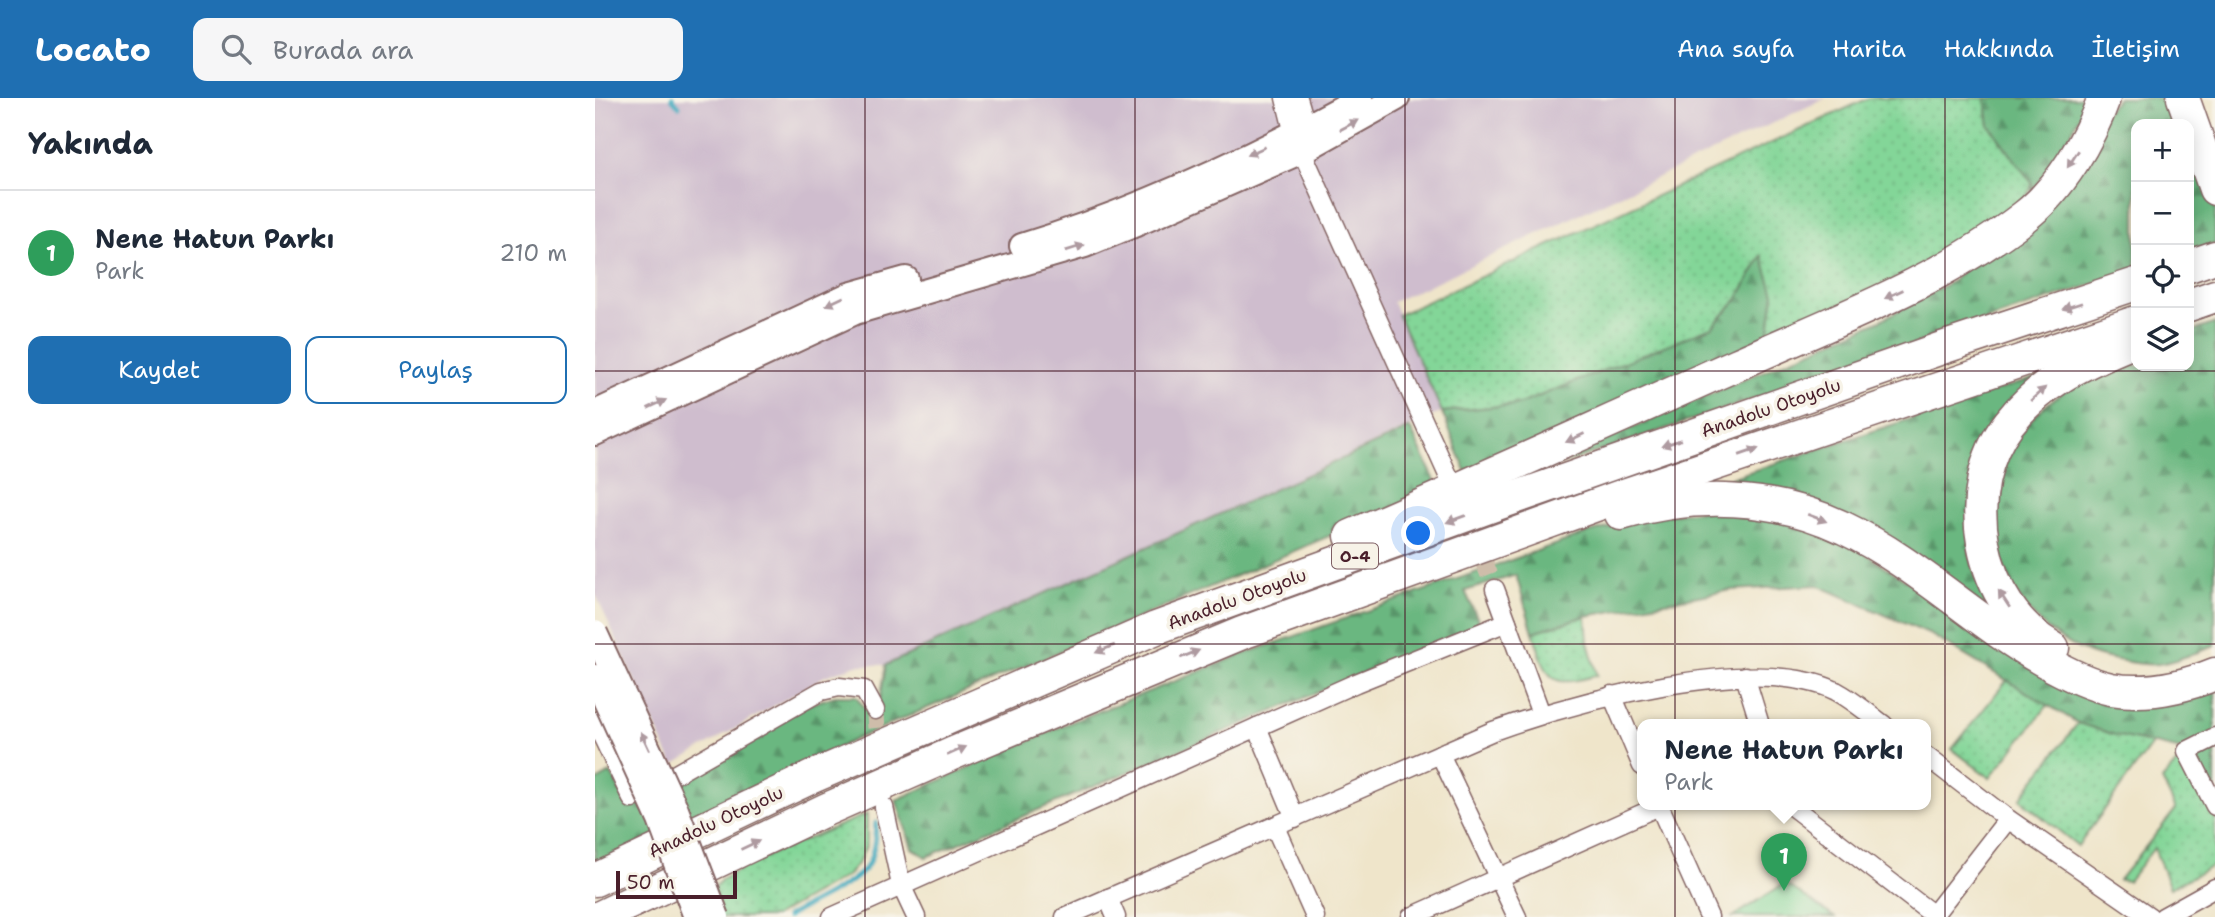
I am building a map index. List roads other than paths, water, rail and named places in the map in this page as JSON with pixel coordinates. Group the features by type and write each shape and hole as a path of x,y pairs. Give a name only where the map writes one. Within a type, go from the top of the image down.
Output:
{"highway":[{"path":"1156,628 1332,544 1502,471 1946,268 2027,214 2050,191 2079,150 2104,98"},
{"path":"2183,98 2215,189"},
{"path":"2201,98 2215,138"},
{"path":"2194,264 2215,257"},
{"name":"Anadolu Otoyolu","path":"595,880 812,777 1156,628 1939,349 2131,286"},
{"name":"Anadolu Otoyolu","path":"600,917 825,810 1074,701 1243,633 1618,497 2131,324"},
{"path":"2131,343 2075,366 2040,391 2008,424 1988,466 1979,512 1985,554 1999,594 2021,622 2042,641 2070,657 2108,671 2144,676 2178,672 2215,659"},
{"path":"1395,580 1646,507 1703,500 1755,501 1802,512 1845,528 1890,555 1996,633 2084,681 2112,689 2153,690 2194,682 2215,674"}],"main road":[{"path":"595,413 849,295 1050,238 1304,140 1360,98"},
{"path":"595,433 855,312 1085,245 1397,98"},
{"path":"595,633 675,807 717,917"},
{"path":"595,677 660,820 696,917"}],"street":[{"path":"1285,98 1304,140 1450,453 1452,484 1304,140 1298,98"},
{"path":"1495,589 1541,714"},
{"path":"832,917 1257,727 1507,622"},
{"path":"1745,676 1758,719"},
{"path":"1065,917 1440,754 1541,714 1612,695 1745,676 1789,678 1836,691 1876,719"},
{"path":"595,720 632,799 821,691 839,687 864,690 875,710"},
{"path":"1612,695 1637,754"},
{"path":"1257,727 1295,818"},
{"path":"2215,737 2186,751 2215,806"},
{"path":"1440,754 1517,917"},
{"path":"1931,760 2008,819 2150,917"},
{"path":"884,807 901,885 916,917"},
{"path":"1411,917 1650,810"},
{"path":"1661,810 1709,917"},
{"path":"1796,810 1934,916 2008,819"},
{"path":"1276,827 1315,917"},
{"path":"2162,917 2215,888"},
{"path":"1108,898 1116,917"}],"waterway":[{"path":"672,98 679,106"},
{"path":"787,917 842,887 861,873 872,856 876,823"}],"tunnel":[{"path":"1462,508 1495,589"},
{"path":"875,710 882,790"}],"place":[{"name":"Nene Hatun Parkı","path":"1784,891"}]}
